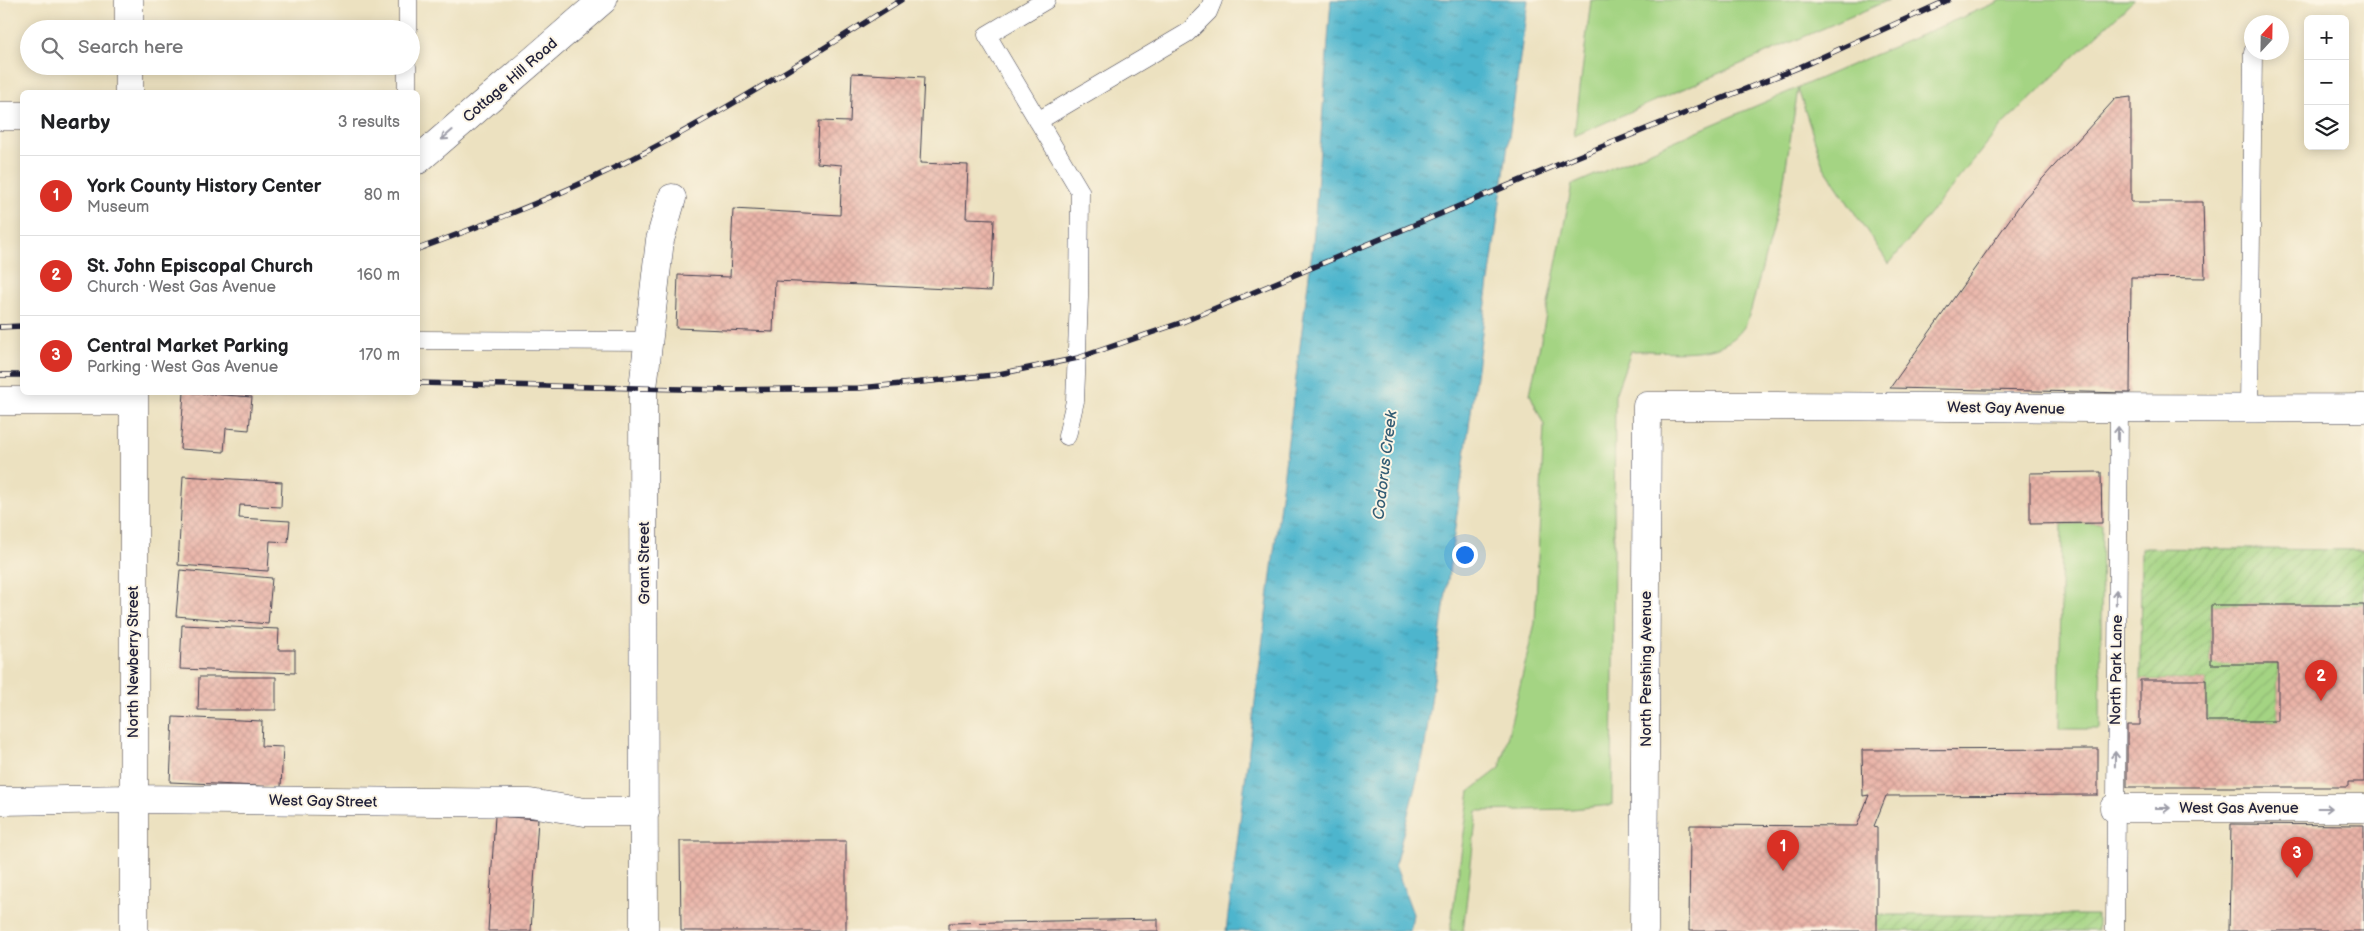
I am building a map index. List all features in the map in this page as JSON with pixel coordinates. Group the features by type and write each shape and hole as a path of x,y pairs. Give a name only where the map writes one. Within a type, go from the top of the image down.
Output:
{"street":[{"path":"129,0 129,20"},
{"name":"Cottage Hill Road","path":"420,158 603,0"},
{"path":"129,75 129,90"},
{"path":"0,116 20,116"},
{"name":"Grant Street","path":"644,931 643,388 660,240 672,198"},
{"path":"0,401 134,397"},
{"name":"North Newberry Street","path":"134,397 134,931"},
{"name":"West Gay Avenue","path":"1647,406 1844,406 2119,410 2364,408"},
{"name":"North Pershing Avenue","path":"1644,931 1647,406"},
{"name":"West Gay Street","path":"0,802 133,799 530,803 585,812 645,812"},
{"name":"West Gas Avenue","path":"2114,808 2364,808"}],"lane":[{"path":"408,0 408,20"},
{"path":"1046,0 987,35 1080,191 1076,401 1067,436"},
{"path":"1038,121 1187,33 1208,12 1212,0"},
{"path":"2248,409 2254,60"},
{"path":"407,75 407,90"},
{"path":"420,340 649,341"},
{"name":"North Park Lane","path":"2115,931 2114,808 2119,410"}],"green space":[{"path":"1591,0 1889,0 1574,136"},
{"path":"2002,0 2134,0 2003,124 1889,264 1823,166 1798,89 1782,192 1751,310 1744,327 1734,338 1722,345 1707,349 1676,352 1631,351 1615,395 1612,805 1572,809 1477,811 1463,931 1450,931 1470,791 1500,768 1535,623 1544,425 1530,394 1572,185"},
{"path":"2102,523 2100,729 2059,729 2062,524"},
{"path":"2141,548 2364,550 2364,605 2211,605 2211,663 2278,664 2278,721 2206,721 2206,680 2140,680"},
{"path":"1877,915 2097,915 2097,931 1877,931"}],"water":[{"name":"Codorus Creek","path":"1331,0 1528,0 1424,752 1395,865 1413,914 1410,931 1226,931 1313,243"}],"building":[{"path":"852,73 924,77 920,163 968,165 966,218 994,219 991,291 775,281 773,332 676,328 678,275 730,277 733,209 840,215 842,165 817,163 819,121 850,122"},
{"path":"2131,97 2131,202 2203,202 2205,278 2131,277 2130,393 1890,388 2024,199 2115,99"},
{"path":"184,395 252,397 249,430 226,428 224,452 180,449"},
{"path":"2101,472 2102,523 2030,524 2030,473"},
{"path":"183,476 282,482 281,507 240,505 239,518 290,521 288,542 270,541 268,571 178,565"},
{"path":"180,570 272,578 268,624 176,616"},
{"path":"2211,605 2364,605 2364,782 2348,782 2348,787 2127,787 2127,725 2140,725 2140,680 2206,680 2206,721 2278,721 2278,664 2211,664"},
{"path":"182,625 279,629 278,650 295,650 295,673 180,669"},
{"path":"199,677 276,677 276,710 198,710"},
{"path":"173,717 262,721 261,746 283,747 281,787 170,782"},
{"path":"2098,749 2098,795 1886,796 1874,826 1877,827 1877,931 1689,931 1690,825 1857,826 1869,795 1863,796 1862,750"},
{"path":"495,816 538,819 531,931 488,931"},
{"path":"2231,824 2364,825 2364,931 2229,931"},
{"path":"680,841 846,841 846,931 681,931"},
{"path":"1158,919 1158,931 949,931 949,923"}],"railway":[{"path":"420,248 546,199 620,165 692,127 762,86 901,0"},
{"path":"420,383 725,390 860,388 994,375 1078,358 1180,323 1574,158 1800,67 1948,0"},
{"path":"0,327 20,326"},
{"path":"0,375 20,375"}],"place":[{"name":"St. John Episcopal Church","path":"2321,701"},
{"name":"York County History Center","path":"1783,871"},
{"name":"Central Market Parking","path":"2297,878"}]}
